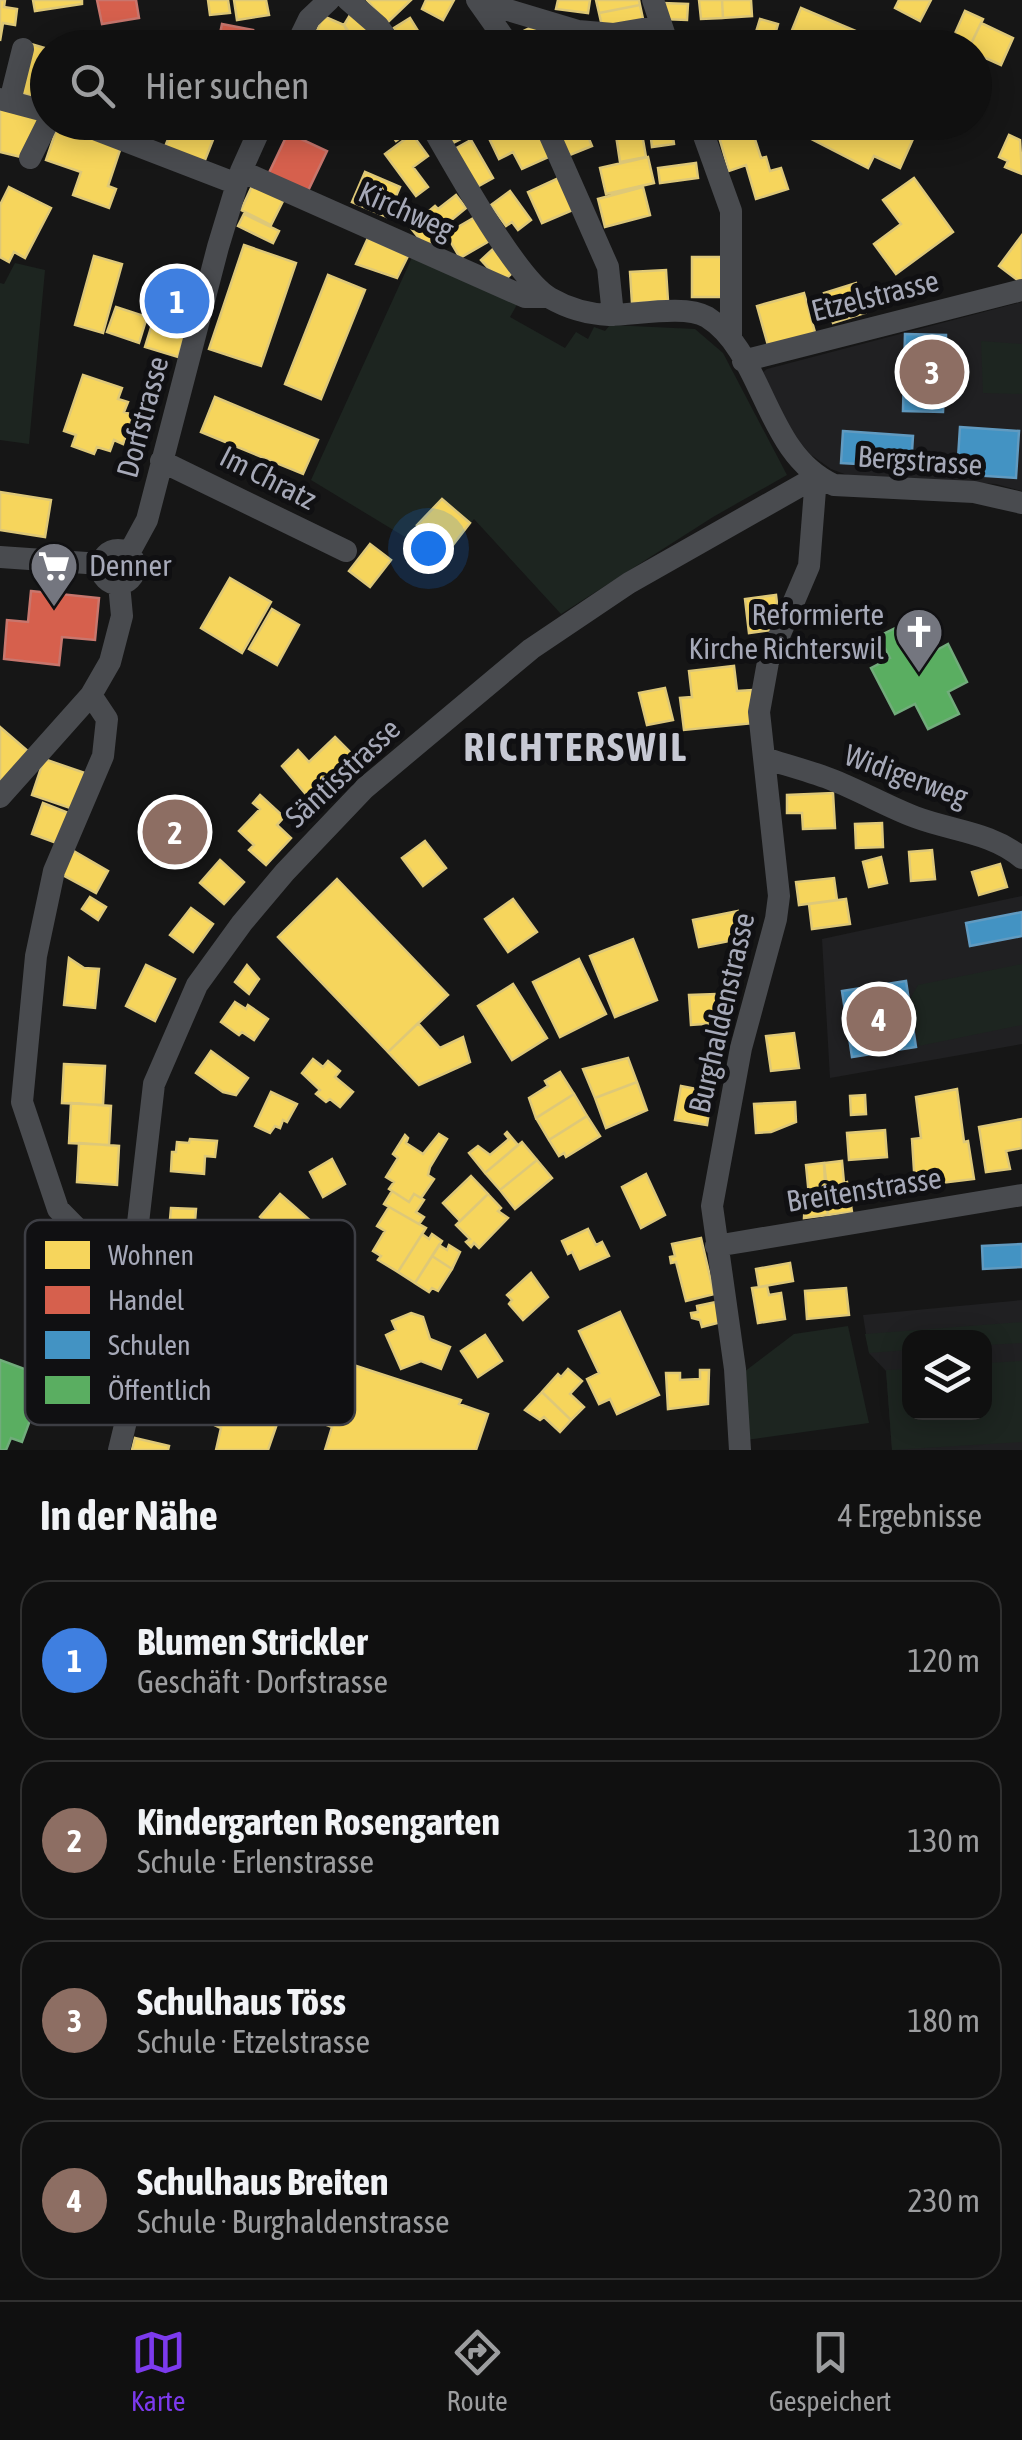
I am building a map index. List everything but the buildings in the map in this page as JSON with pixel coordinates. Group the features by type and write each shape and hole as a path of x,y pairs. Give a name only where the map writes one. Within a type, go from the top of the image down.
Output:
{"street":[{"path":"304,30 329,0"},
{"path":"348,0 381,30"},
{"path":"478,0 575,30"},
{"path":"478,0 499,30"},
{"path":"653,0 662,30"},
{"path":"23,49 5,100 30,107"},
{"path":"30,158 39,140"},
{"name":"Kirchweg","path":"129,140 240,178 525,297 547,297 588,314 666,311 705,316 731,339"},
{"name":"Dorfstrasse","path":"0,797 91,694 115,644 122,616 119,584 129,581 135,572 135,562 129,553 147,520 218,247 256,140"},
{"path":"440,140 518,265 547,297"},
{"path":"552,140 608,267 613,315"},
{"path":"705,140 730,210 731,339 796,456 816,477"},
{"name":"Etzelstrasse","path":"743,360 1011,293"},
{"name":"Im Chratz","path":"162,461 346,551"},
{"name":"Bergstrasse","path":"816,477 834,485 974,492 1022,503"},
{"name":"Burghaldenstrasse","path":"740,1450 735,1370 712,1206 740,1048 776,920 779,896 759,712 768,662 809,566 816,477"},
{"name":"Säntisstrasse","path":"138,1220 154,1084 161,1067 197,985 285,872 365,788 531,649 629,583 816,477"},
{"path":"100,564 112,550 129,553"},
{"path":"0,557 100,564"},
{"path":"100,564 105,579 119,584"},
{"path":"69,1220 58,1209 22,1102 36,956 54,871 103,756 106,719 91,694"},
{"name":"Widigerweg","path":"764,758 832,780 933,824 976,833 1006,845 1022,858"},
{"name":"Breitenstrasse","path":"716,1246 1022,1195"},
{"path":"119,1450 125,1425"}],"shaded area":[{"path":"414,253 519,301 510,317 565,348 576,332 588,339 594,327 605,331 610,325 695,329 723,353 787,475 561,614 474,519 439,563 405,537 311,480"},
{"path":"15,263 45,270 29,444 0,440 0,283 4,284"},
{"path":"1022,302 1022,491 996,484 850,476 831,469 810,454 788,428 763,372 767,369"},
{"path":"981,341 1022,344 1022,394 983,393"},
{"path":"1022,896 1022,1044 830,1078 822,939"},
{"path":"1022,964 1022,1025 919,1046 910,999 918,985"},
{"path":"1022,1300 1022,1450 892,1450 886,1371 869,1353 863,1315"},
{"path":"1022,1322 1022,1343 992,1345 992,1330 917,1330"},
{"path":"848,1326 869,1423 746,1440 740,1375 794,1334"},
{"path":"902,1331 902,1351 869,1353 865,1334"},
{"path":"1022,1361 1022,1442 892,1450 886,1370 902,1369 902,1420 992,1420 992,1363"}],"place":[{"name":"Blumen Strickler","path":"177,301"},
{"name":"Schulhaus Töss","path":"932,372"},
{"name":"Denner","path":"54,608"},
{"name":"Reformierte Kirche Richterswil","path":"919,674"},
{"name":"Kindergarten Rosengarten","path":"175,832"},
{"name":"Schulhaus Breiten","path":"879,1019"}],"district":[{"name":"RICHTERSWIL","path":"576,747"}]}
